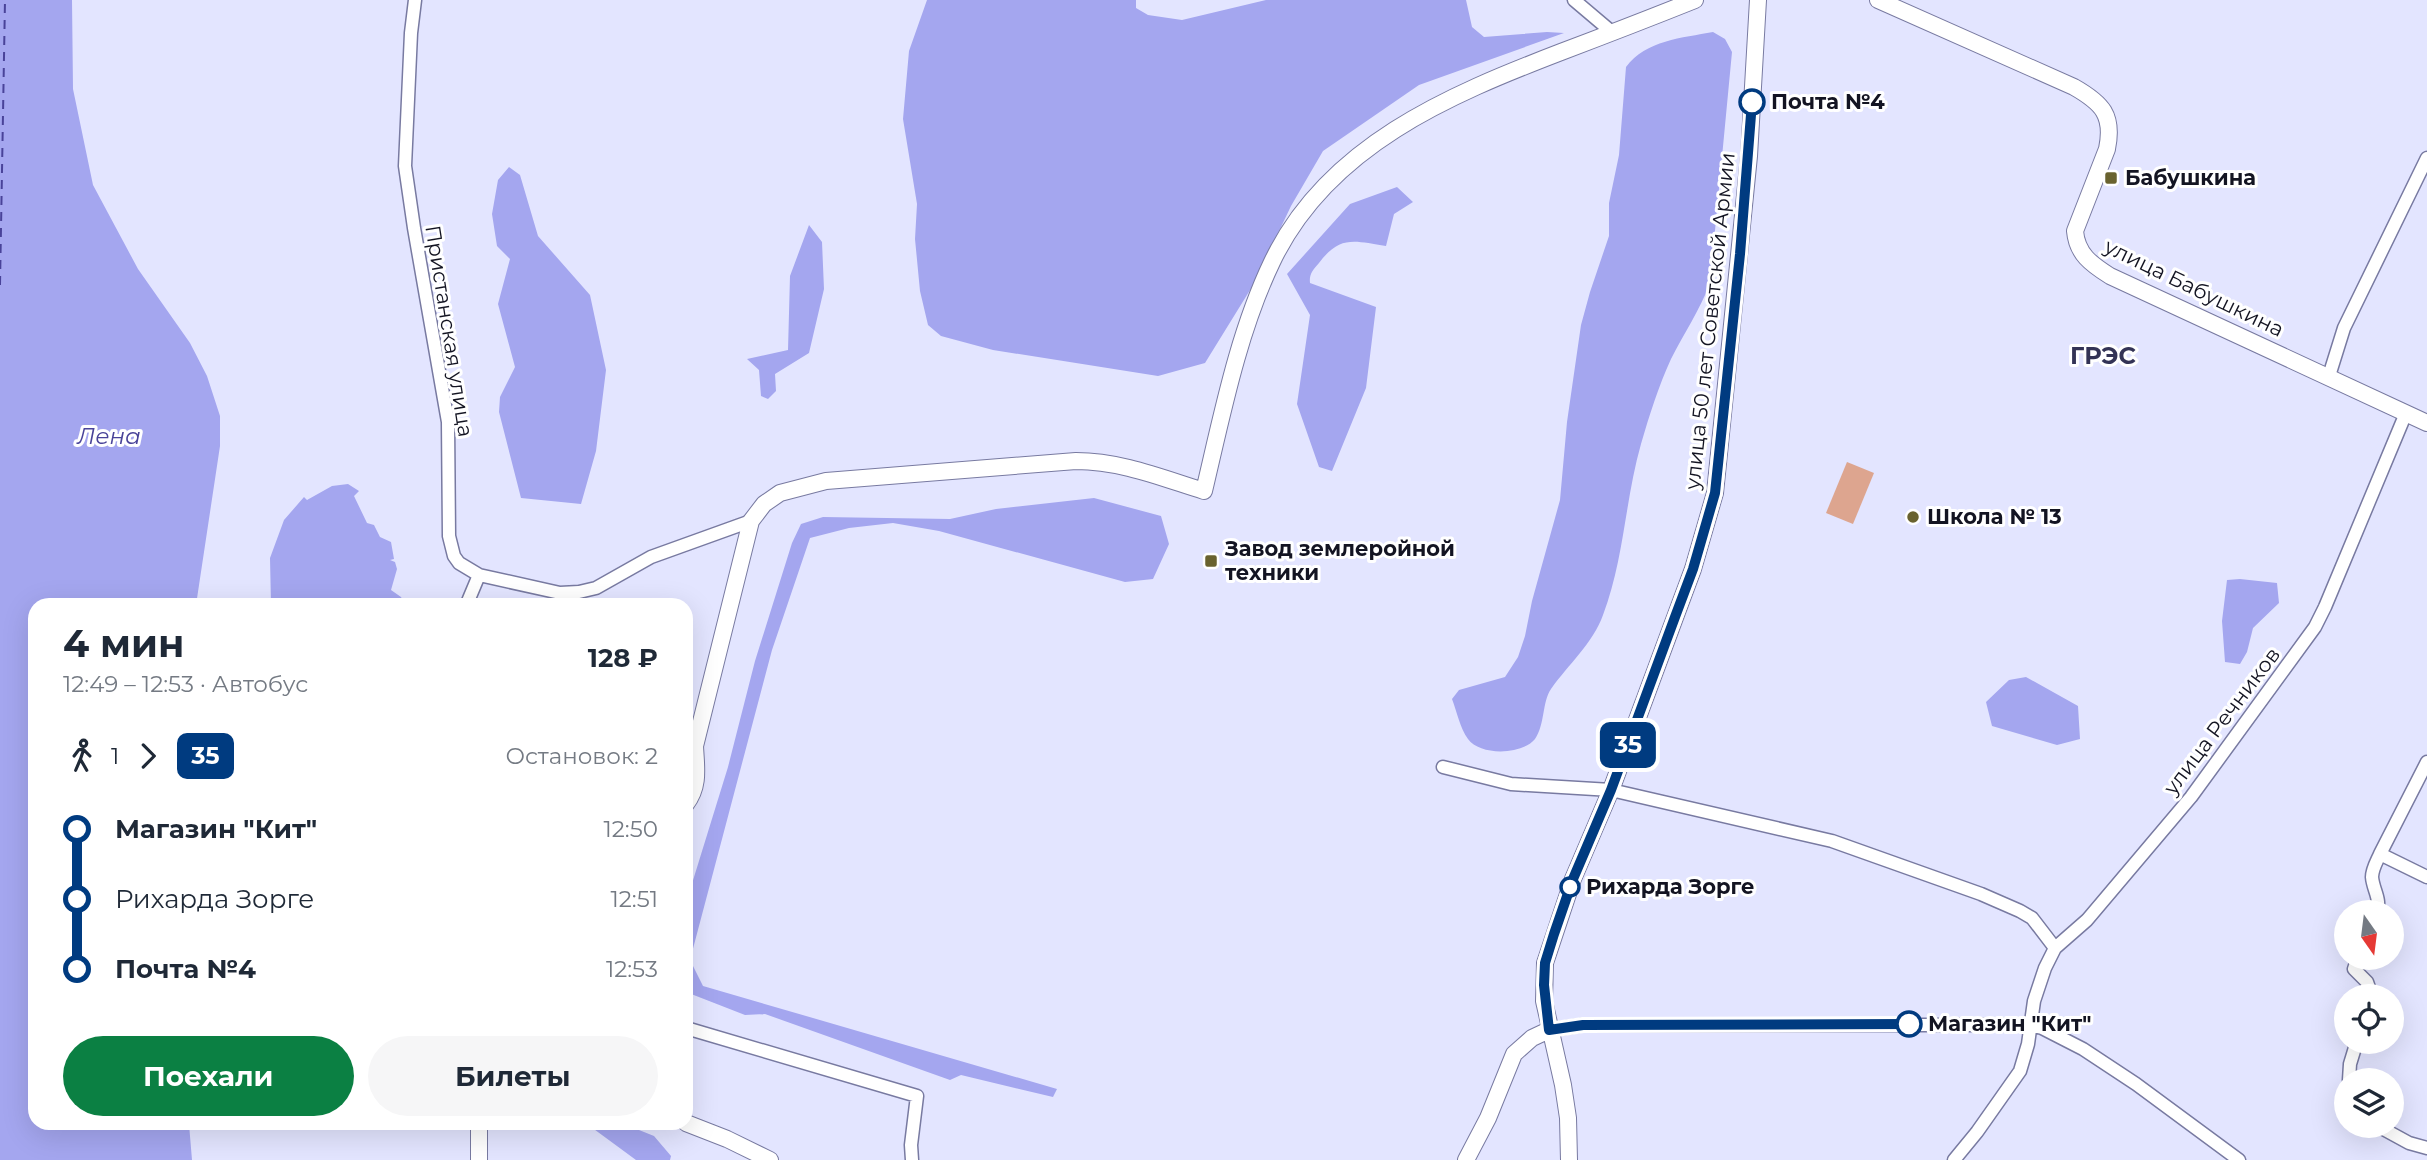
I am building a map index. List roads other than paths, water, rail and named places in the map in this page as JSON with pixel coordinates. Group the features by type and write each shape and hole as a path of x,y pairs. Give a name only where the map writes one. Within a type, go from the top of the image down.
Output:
{"street":[{"name":"Пристанская улица","path":"415,0 405,166 448,422 451,548 459,563 479,575 560,593 579,592 596,588 651,557 751,521"},
{"path":"1574,0 1613,33"},
{"path":"693,796 697,781 695,746 751,521 764,504 780,493 826,481 1076,461 1099,461 1129,467 1204,491 1257,297 1287,234 1329,179 1380,139 1454,96 1695,0"},
{"name":"улица 50 лет Советской Армии","path":"1569,1160 1568,1118 1563,1085 1544,1001 1545,963 1573,879 1611,790 1693,569 1715,493 1749,156 1758,0"},
{"name":"улица Бабушкина","path":"1878,0 2074,87 2090,96 2103,109 2109,120 2107,149 2075,231 2080,251 2094,266 2110,276 2427,423"},
{"path":"2329,376 2344,328 2427,158"},
{"name":"улица Речников","path":"1954,1160 2020,1071 2025,1059 2034,1001 2055,948 2087,920 2191,797 2315,627 2406,413"},
{"path":"469,598 479,575"},
{"path":"2378,900 2372,879 2374,867 2427,762"},
{"path":"1443,767 1511,784 1611,790 1832,841 2020,911 2032,918 2055,948"},
{"path":"2380,854 2427,877"},
{"path":"2354,970 2368,984"},
{"path":"1466,1160 1483,1130 1514,1054 1532,1038 1549,1030 1597,1025 2030,1025 2042,1028 2083,1049 2136,1084 2239,1160"},
{"path":"693,1030 917,1096 911,1145 912,1160"},
{"path":"693,1126 770,1160"},
{"path":"479,1130 480,1160"},
{"path":"2400,1138 2427,1148"}],"water":[{"name":"Лена","path":"0,0 72,0 73,89 93,185 138,269 190,343 207,376 220,416 220,446 197,598 28,598 28,1130 190,1130 192,1160 0,1160"},
{"path":"927,0 1136,0 1136,8 1148,15 1182,20 1266,0 1466,0 1472,27 1484,37 1564,33 1419,85 1323,151 1291,206 1255,282 1205,363 1158,376 993,350 941,336 928,325 920,291 915,239 917,204 903,119 909,51"},
{"path":"1713,32 1725,39 1732,52 1710,283 1671,359 1651,412 1636,465 1616,573 1599,625 1548,694 1535,739 1511,751 1491,751 1474,745 1465,735 1452,699 1459,690 1505,677 1518,657 1525,636 1560,500 1567,422 1581,325 1609,236 1609,203 1619,155 1626,67 1634,58 1654,46"},
{"path":"509,167 520,175 538,236 590,295 606,370 596,451 581,504 521,498 499,412 500,397 515,367 498,304 510,259 497,246 492,214 498,180"},
{"path":"1397,187 1413,202 1394,214 1386,246 1356,242 1341,244 1327,254 1310,277 1310,283 1376,307 1366,388 1332,471 1319,467 1297,404 1310,315 1287,274 1350,204"},
{"path":"809,225 822,242 824,289 809,353 775,374 776,391 768,399 761,396 759,370 747,359 788,350 790,276"},
{"path":"348,484 359,491 354,496 367,523 374,525 380,537 391,542 394,559 390,560 395,562 397,569 391,590 402,598 271,598 270,558 284,520 304,497 307,500 332,486"},
{"path":"1094,498 1161,516 1169,544 1153,579 1125,582 939,531 893,523 849,528 810,538 772,650 693,949 693,880 728,767 755,661 792,543 801,524 823,517 950,519 996,509"},
{"path":"2227,580 2277,583 2279,603 2253,628 2247,652 2240,664 2225,662 2222,621"},
{"path":"2026,677 2078,706 2080,739 2057,745 1992,726 1986,702 2009,680"},
{"path":"693,966 703,986 1057,1089 1053,1097 961,1075 950,1080 765,1014 745,1015 693,995"},
{"path":"595,1130 639,1130 654,1136 671,1156 670,1160 636,1160"}],"place":[{"name":"Почта №4","path":"1752,102"},
{"name":"Бабушкина","path":"2111,178"},
{"name":"Школа № 13","path":"1913,517"},
{"name":"Завод землеройной техники","path":"1211,561"},
{"name":"Рихарда Зорге","path":"1570,887"},
{"name":"Магазин \"Кит\"","path":"1909,1024"}],"district":[{"name":"ГРЭС","path":"2103,356"}]}
